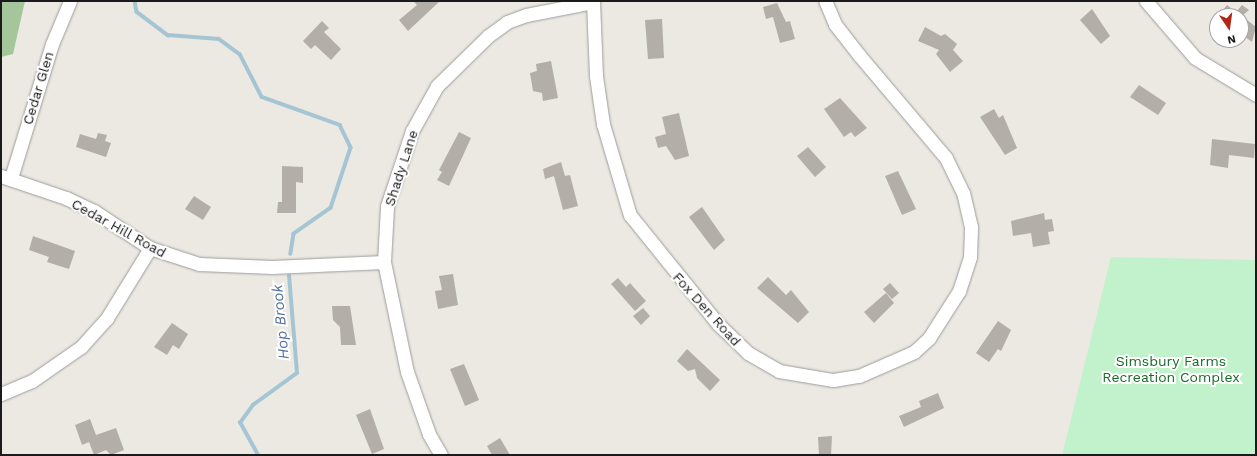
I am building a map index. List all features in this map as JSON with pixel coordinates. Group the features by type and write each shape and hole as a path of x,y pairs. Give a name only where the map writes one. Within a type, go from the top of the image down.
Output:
{"street":[{"name":"Cedar Glen","path":"6,177 52,44 70,1"},
{"name":"Fox Den Road","path":"593,2 596,76 603,124 630,215 718,324 748,353 779,371 833,380 859,376 914,352 929,338 959,291 970,257 972,227 963,193 946,158 859,55 835,24 825,1"},
{"path":"1146,1 1195,58 1256,95"},
{"name":"Shady Lane","path":"441,455 429,434 407,372 384,262 387,206 412,131 437,86 471,49 507,22 557,7 593,2"},
{"name":"Cedar Hill Road","path":"6,177 94,211 150,248 199,264 232,267 384,262"},
{"path":"1,394 32,380 81,347 107,318 150,248"}],"green space":[{"path":"1,1 25,1 13,54 1,57"},
{"name":"Simsbury Farms Recreation Complex","path":"1111,257 1256,260 1256,455 1062,455"}],"building":[{"path":"413,1 440,1 408,31 399,20 417,5"},
{"path":"777,3 786,22 790,21 795,39 780,43 773,17 766,19 763,7"},
{"path":"1242,5 1246,8 1239,8"},
{"path":"1092,9 1110,36 1101,44 1080,20"},
{"path":"662,19 664,58 648,59 645,20"},
{"path":"322,21 329,28 324,32 341,49 331,60 315,45 311,49 303,41"},
{"path":"1249,22 1256,27 1252,42 1249,40"},
{"path":"925,27 941,36 945,34 957,44 953,50 963,61 950,72 936,54 939,50 918,41"},
{"path":"551,61 558,98 543,101 542,93 533,91 530,73 537,71 536,64"},
{"path":"1139,85 1166,103 1158,115 1130,97"},
{"path":"840,98 867,128 855,137 851,132 844,137 824,109"},
{"path":"994,109 999,118 1003,115 1017,148 1005,155 980,117"},
{"path":"679,113 689,156 675,160 666,146 658,148 655,137 666,134 662,117"},
{"path":"459,132 471,138 449,186 437,180 442,172 439,170"},
{"path":"98,133 107,135 105,141 111,143 106,157 76,147 80,134 96,139"},
{"path":"1212,139 1255,144 1254,158 1229,155 1228,168 1210,165"},
{"path":"808,147 826,167 815,177 797,156"},
{"path":"561,162 565,176 570,175 578,206 563,210 554,176 545,179 543,169"},
{"path":"282,166 303,167 303,183 296,182 296,213 277,213 278,202 282,202"},
{"path":"898,171 916,209 902,215 885,176"},
{"path":"194,196 211,207 203,220 185,209"},
{"path":"702,207 725,240 714,250 689,217"},
{"path":"1044,213 1045,220 1052,219 1054,231 1048,232 1050,244 1033,247 1031,233 1013,236 1011,221"},
{"path":"33,236 75,251 69,269 47,262 49,257 29,250"},
{"path":"453,274 458,305 438,309 435,291 442,290 439,276"},
{"path":"768,277 786,295 791,290 809,312 798,323 757,288"},
{"path":"618,278 626,287 630,283 646,301 635,311 611,284"},
{"path":"890,283 899,293 892,299 883,289"},
{"path":"886,293 894,303 874,323 864,312"},
{"path":"332,306 350,306 356,345 341,345 340,327 333,320"},
{"path":"643,308 650,316 641,325 633,316"},
{"path":"998,321 1011,330 1001,351 998,349 989,362 976,353"},
{"path":"172,323 188,334 179,349 173,345 167,355 154,347"},
{"path":"687,349 720,380 710,391 697,378 695,369 688,371 677,361"},
{"path":"464,364 479,400 465,406 450,369"},
{"path":"938,393 944,408 904,427 899,416 921,407 919,401"},
{"path":"370,409 384,449 372,454 356,415"},
{"path":"90,419 96,435 116,428 124,450 111,455 106,450 94,455 89,442 82,445 75,425"},
{"path":"832,436 831,455 819,455 818,437"},
{"path":"500,438 510,455 492,455 487,446"}],"waterway":[{"name":"Hop Brook","path":"135,1 137,12 168,35 219,39 240,54 262,97 340,125 351,148 331,208 294,234 291,254"},
{"name":"Hop Brook","path":"258,455 240,423 253,405 297,373 289,276"}]}
